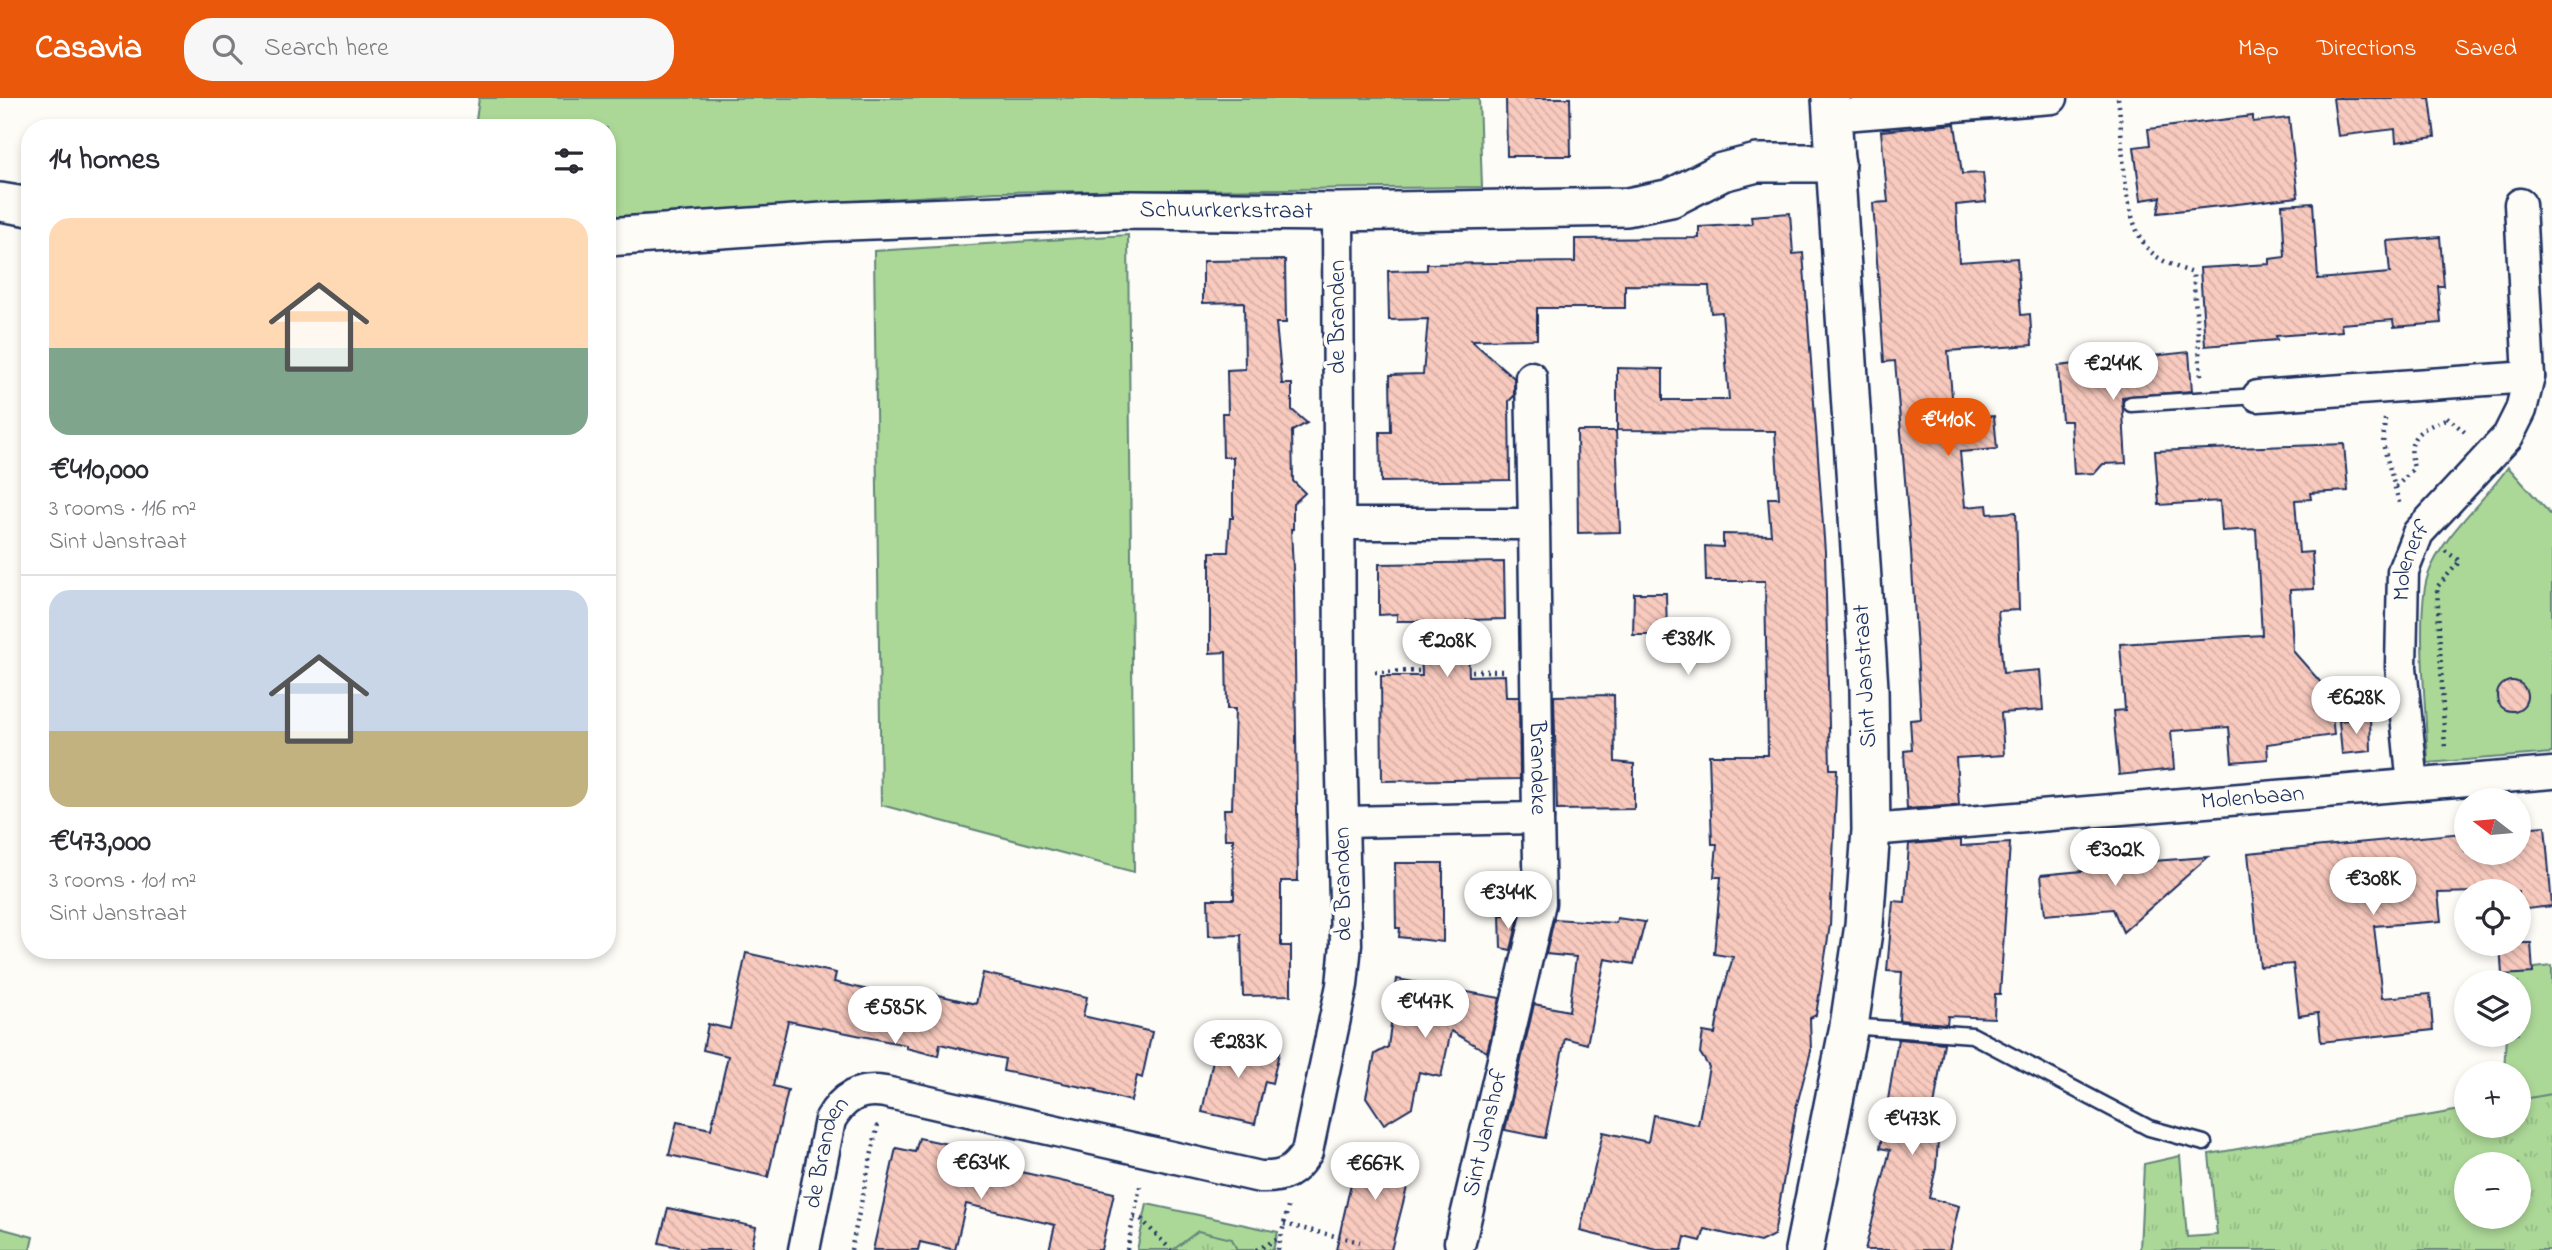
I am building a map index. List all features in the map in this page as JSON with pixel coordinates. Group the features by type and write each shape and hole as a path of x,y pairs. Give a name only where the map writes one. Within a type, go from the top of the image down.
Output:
{"street":[{"path":"1832,107 2052,98"},
{"name":"Sint Janstraat","path":"1804,1250 1849,1026 1864,926 1871,830 1869,688 1832,107"},
{"name":"Schuurkerkstraat","path":"616,236 823,222 1129,210 1338,212 1627,207 1671,198 1722,172 1757,163 1836,163"},
{"path":"0,202 21,206"},
{"name":"Molenerf","path":"2413,785 2401,667 2403,571 2418,533 2508,436 2521,410 2529,377 2520,204"},
{"name":"de Branden","path":"804,1250 830,1120 839,1103 859,1091 885,1092 1260,1177 1279,1178 1296,1170 1307,1152 1342,985 1346,944 1339,524 1338,212"},
{"name":"Brandeke","path":"1344,822 1538,818 1531,377"},
{"path":"2258,396 2529,377"},
{"path":"1339,524 1534,524"},
{"name":"Molenbaan","path":"1871,830 2552,772"},
{"name":"Sint Janshof","path":"1460,1242 1540,903 1538,818"}],"lane":[{"path":"2131,404 2258,396"},
{"path":"1849,1026 1972,1035 2149,1128 2204,1143"}],"path":[{"path":"2118,98 2130,208 2136,232 2151,251 2193,273 2202,381"},
{"path":"2441,411 2491,455"},
{"path":"2395,487 2414,468 2410,454 2414,436 2421,429 2448,418"},
{"path":"1375,672 1419,671"},
{"path":"1472,671 1510,671"},
{"name":"de Branden","path":"851,1250 885,1092"},
{"path":"1127,1250 1148,1152"},
{"path":"1278,1250 1288,1206 1279,1178"},
{"path":"1134,1218 1141,1219 1171,1250"},
{"path":"1284,1224 1360,1242"},
{"path":"1256,1250 1280,1238"}],"green space":[{"path":"479,98 1479,98 1482,187 995,192 616,216 616,119 476,119"},
{"path":"1128,235 1134,872 881,805 874,251"},
{"path":"2508,467 2552,516 2552,753 2428,763 2422,614 2428,575 2443,546"},
{"path":"2552,966 2552,1095 2531,1098 2531,1061 2505,1061 2505,1047 2531,1047 2531,970 2517,970"},
{"path":"2552,1094 2552,1250 2140,1250 2144,1164 2180,1156 2187,1237 2217,1235 2209,1154 2454,1111 2454,1138 2531,1138 2531,1098"},
{"path":"1147,1204 1278,1232 1273,1250 1137,1250"},
{"path":"0,1228 33,1237 30,1250 0,1250"},
{"path":"1198,1231 1232,1239 1237,1250 1173,1250"}],"building":[{"path":"1506,98 1570,98 1571,156 1507,156"},
{"path":"2333,98 2430,98 2435,137 2396,142 2395,129 2338,136"},
{"path":"2253,116 2253,122 2289,118 2298,197 2158,213 2161,197 2141,200 2134,147 2150,145 2148,129"},
{"path":"1955,124 1962,174 1983,173 1986,202 1956,205 1959,262 2017,258 2021,315 2030,314 2032,345 1948,351 1954,419 1994,416 1997,449 1960,452 1965,507 1987,505 1988,514 2016,512 2019,610 1998,611 2003,673 2040,670 2043,710 2001,713 2004,755 1956,758 1959,805 1907,809 1904,751 1912,750 1910,720 1921,719 1911,551 1895,361 1884,362 1873,203 1888,202 1881,131"},
{"path":"2313,203 2318,279 2390,273 2387,241 2440,237 2444,286 2438,286 2441,323 2394,327 2393,320 2341,324 2342,331 2276,336 2277,340 2205,346 2200,268 2270,264 2270,259 2285,257 2282,205"},
{"path":"1790,213 1793,254 1803,253 1825,552 1830,769 1837,769 1830,925 1816,1015 1810,1018 1811,1051 1796,1108 1774,1235 1760,1242 1705,1229 1701,1241 1685,1237 1682,1250 1657,1250 1580,1231 1603,1132 1648,1142 1653,1115 1698,1125 1709,1067 1700,1053 1703,1032 1715,1034 1721,999 1733,957 1714,954 1721,877 1714,877 1717,844 1712,844 1709,755 1768,755 1765,581 1706,581 1705,546 1723,547 1723,534 1771,535 1768,498 1779,498 1775,431 1617,430 1617,368 1663,369 1663,400 1729,400 1722,312 1711,313 1709,286 1625,285 1625,308 1537,308 1537,339 1471,340 1514,378 1514,396 1509,401 1510,480 1381,482 1380,432 1391,432 1390,375 1423,374 1428,319 1389,320 1388,271 1427,270 1427,264 1575,262 1575,239 1699,238 1699,227 1752,224 1751,216"},
{"path":"1285,260 1286,323 1276,323 1282,384 1292,384 1292,410 1307,423 1292,431 1293,481 1305,493 1293,504 1291,529 1298,881 1281,881 1281,946 1291,946 1291,995 1243,996 1241,935 1209,936 1208,899 1234,899 1233,839 1225,839 1224,809 1232,809 1235,709 1227,709 1226,652 1210,653 1210,552 1228,552 1230,518 1233,518 1233,457 1223,457 1222,413 1228,413 1227,370 1245,369 1244,302 1203,303 1203,261"},
{"path":"2189,352 2192,391 2122,397 2126,463 2103,464 2095,473 2074,474 2071,421 2062,421 2058,366"},
{"path":"1577,431 1616,431 1620,532 1578,533"},
{"path":"2344,444 2348,491 2310,493 2311,499 2295,500 2299,553 2312,552 2314,589 2290,590 2293,651 2330,693 2334,735 2267,744 2268,759 2232,762 2229,727 2171,731 2174,769 2119,775 2113,711 2125,710 2120,644 2262,635 2256,529 2222,531 2220,501 2159,505 2155,451"},
{"path":"1504,562 1505,619 1467,620 1469,676 1505,675 1506,697 1519,697 1520,779 1382,781 1381,676 1422,676 1420,621 1397,621 1397,614 1379,615 1379,564"},
{"path":"1634,593 1666,593 1667,635 1633,635"},
{"path":"2512,681 2523,685 2527,696 2523,707 2512,711 2501,707 2497,696 2501,685"},
{"path":"1614,695 1615,762 1634,764 1634,809 1557,810 1554,696"},
{"path":"2370,717 2371,751 2342,754 2339,721"},
{"path":"2545,826 2552,906 2531,908 2531,879 2454,879 2454,893 2438,893 2441,921 2374,926 2382,998 2430,994 2433,1030 2321,1042 2318,1013 2299,1016 2293,964 2260,967 2248,853 2454,834 2454,865 2531,865 2531,827"},
{"path":"1961,840 1961,846 2010,843 2000,994 1995,994 1994,1018 1948,1016 1947,1024 1899,1020 1902,972 1887,971 1893,901 1905,902 1909,844"},
{"path":"2208,857 2123,932 2113,909 2045,915 2041,875 2113,868 2112,864"},
{"path":"1395,863 1443,863 1443,942 1399,937 1400,928 1396,928"},
{"path":"1500,915 1519,916 1511,950 1501,948"},
{"path":"1617,918 1645,922 1634,964 1605,959 1587,1044 1565,1038 1545,1138 1505,1130 1534,1004 1569,1011 1576,957 1546,954 1554,919 1616,923"},
{"path":"2531,943 2533,973 2531,970 2502,970 2501,956 2531,956"},
{"path":"746,953 836,973 834,982 915,1001 917,990 976,1004 983,973 1087,997 1083,1016 1152,1032 1142,1078 1137,1076 1131,1101 1096,1092 1097,1090 1003,1071 1005,1059 940,1044 938,1056 906,1048 906,1045 788,1021 773,1086 788,1090 768,1177 669,1155 677,1122 711,1129 728,1056 703,1050 708,1024 730,1029"},
{"path":"1397,979 1500,998 1487,1052 1451,1031 1441,1077 1419,1072 1412,1107 1384,1124 1366,1097 1375,1054 1388,1047"},
{"path":"1218,1036 1279,1053 1272,1083 1265,1081 1255,1124 1202,1112"},
{"path":"1898,1039 1944,1043 1933,1113 1940,1113 1936,1168 1929,1198 1959,1206 1949,1250 1865,1250 1890,1150 1880,1148"},
{"path":"919,1138 962,1147 959,1158 1114,1193 1101,1250 1049,1250 1055,1225 966,1204 955,1250 920,1242 918,1250 873,1250 896,1148 915,1152"},
{"path":"1359,1148 1414,1160 1391,1250 1336,1250"},
{"path":"668,1208 756,1227 751,1250 693,1250 659,1243"}]}
